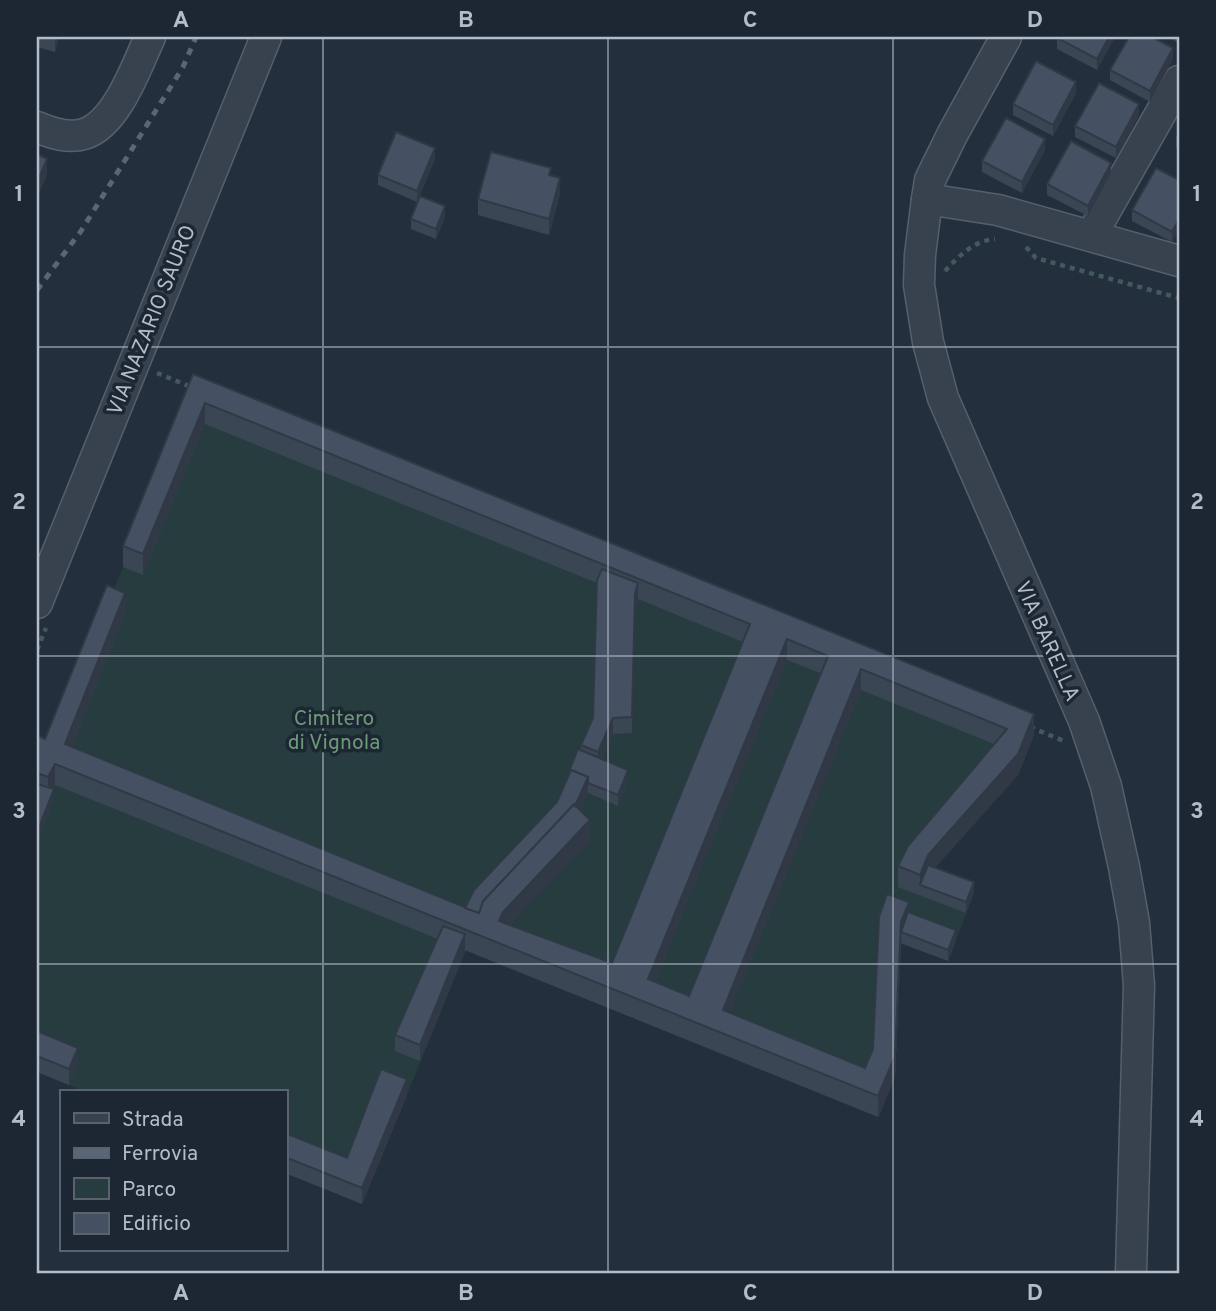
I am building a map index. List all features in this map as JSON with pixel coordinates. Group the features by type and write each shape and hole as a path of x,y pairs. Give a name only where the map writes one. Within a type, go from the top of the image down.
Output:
{"street":[{"path":"37,127 54,134 71,136 96,130 123,94 150,37"},
{"name":"VIA NAZARIO SAURO","path":"43,610 266,37"},
{"name":"VIA BARELLA","path":"1006,37 978,85 930,180 919,285 928,342 943,398 1084,721 1106,786 1124,867 1134,923 1139,985 1131,1274"},
{"path":"1091,236 1179,81"},
{"path":"927,199 998,210 1179,261"}],"path":[{"path":"919,271 946,271 956,259 978,243 998,238"},
{"path":"1021,243 1036,258 1179,298"},
{"path":"151,371 202,392"},
{"path":"37,650 43,610"},
{"path":"1019,722 1071,743"}],"green space":[{"name":"Cimitero di Vignola","path":"193,395 1034,735 1018,775 928,875 974,893 948,961 901,944 895,1077 879,1117 466,951 362,1204 287,1174 287,1090 81,1090 37,1072 37,756 45,759"}],"building":[{"path":"1057,37 1109,37 1097,59"},
{"path":"1129,37 1152,37 1173,48 1150,91 1110,70"},
{"path":"1036,61 1076,82 1053,125 1013,104"},
{"path":"1099,83 1139,104 1116,147 1075,126"},
{"path":"1006,118 1045,139 1022,182 982,161"},
{"path":"396,132 435,148 417,191 378,175"},
{"path":"1071,141 1111,163 1088,206 1047,184"},
{"path":"491,152 551,168 549,175 560,178 549,219 478,199"},
{"path":"37,154 47,159 37,183"},
{"path":"1156,168 1179,180 1179,219 1172,232 1132,210"},
{"path":"420,196 445,206 436,229 411,219"},
{"path":"193,374 1034,714 1018,754 928,855 920,875 898,866 908,846 1007,729 861,669 723,1010 865,1068 873,1049 879,917 887,894 909,902 901,922 895,1056 878,1096 55,764 48,777 37,773 37,735 45,739 107,585 125,593 65,744 479,913 483,901 574,804 590,820 503,912 499,921 612,963 750,624 205,403 143,554 123,546","holes":["787,639 828,656 689,996 648,979"]},
{"path":"602,569 638,583 635,593 632,717 613,718 598,752 581,745 593,718 597,580"},
{"path":"578,749 628,770 618,795 588,783 588,777 571,770 568,774"},
{"path":"571,770 588,777 575,806 574,804 483,901 479,913 465,908 474,890 557,802"},
{"path":"37,784 54,789 37,832"},
{"path":"928,865 974,882 966,902 920,885"},
{"path":"908,912 956,930 948,950 901,932"},
{"path":"443,926 465,934 420,1045 395,1035"},
{"path":"37,1031 78,1048 69,1069 37,1056"},
{"path":"381,1069 407,1079 362,1188 287,1158 287,1134 347,1158"}],"railway":[{"path":"37,290 81,231 183,67 196,37"}]}
